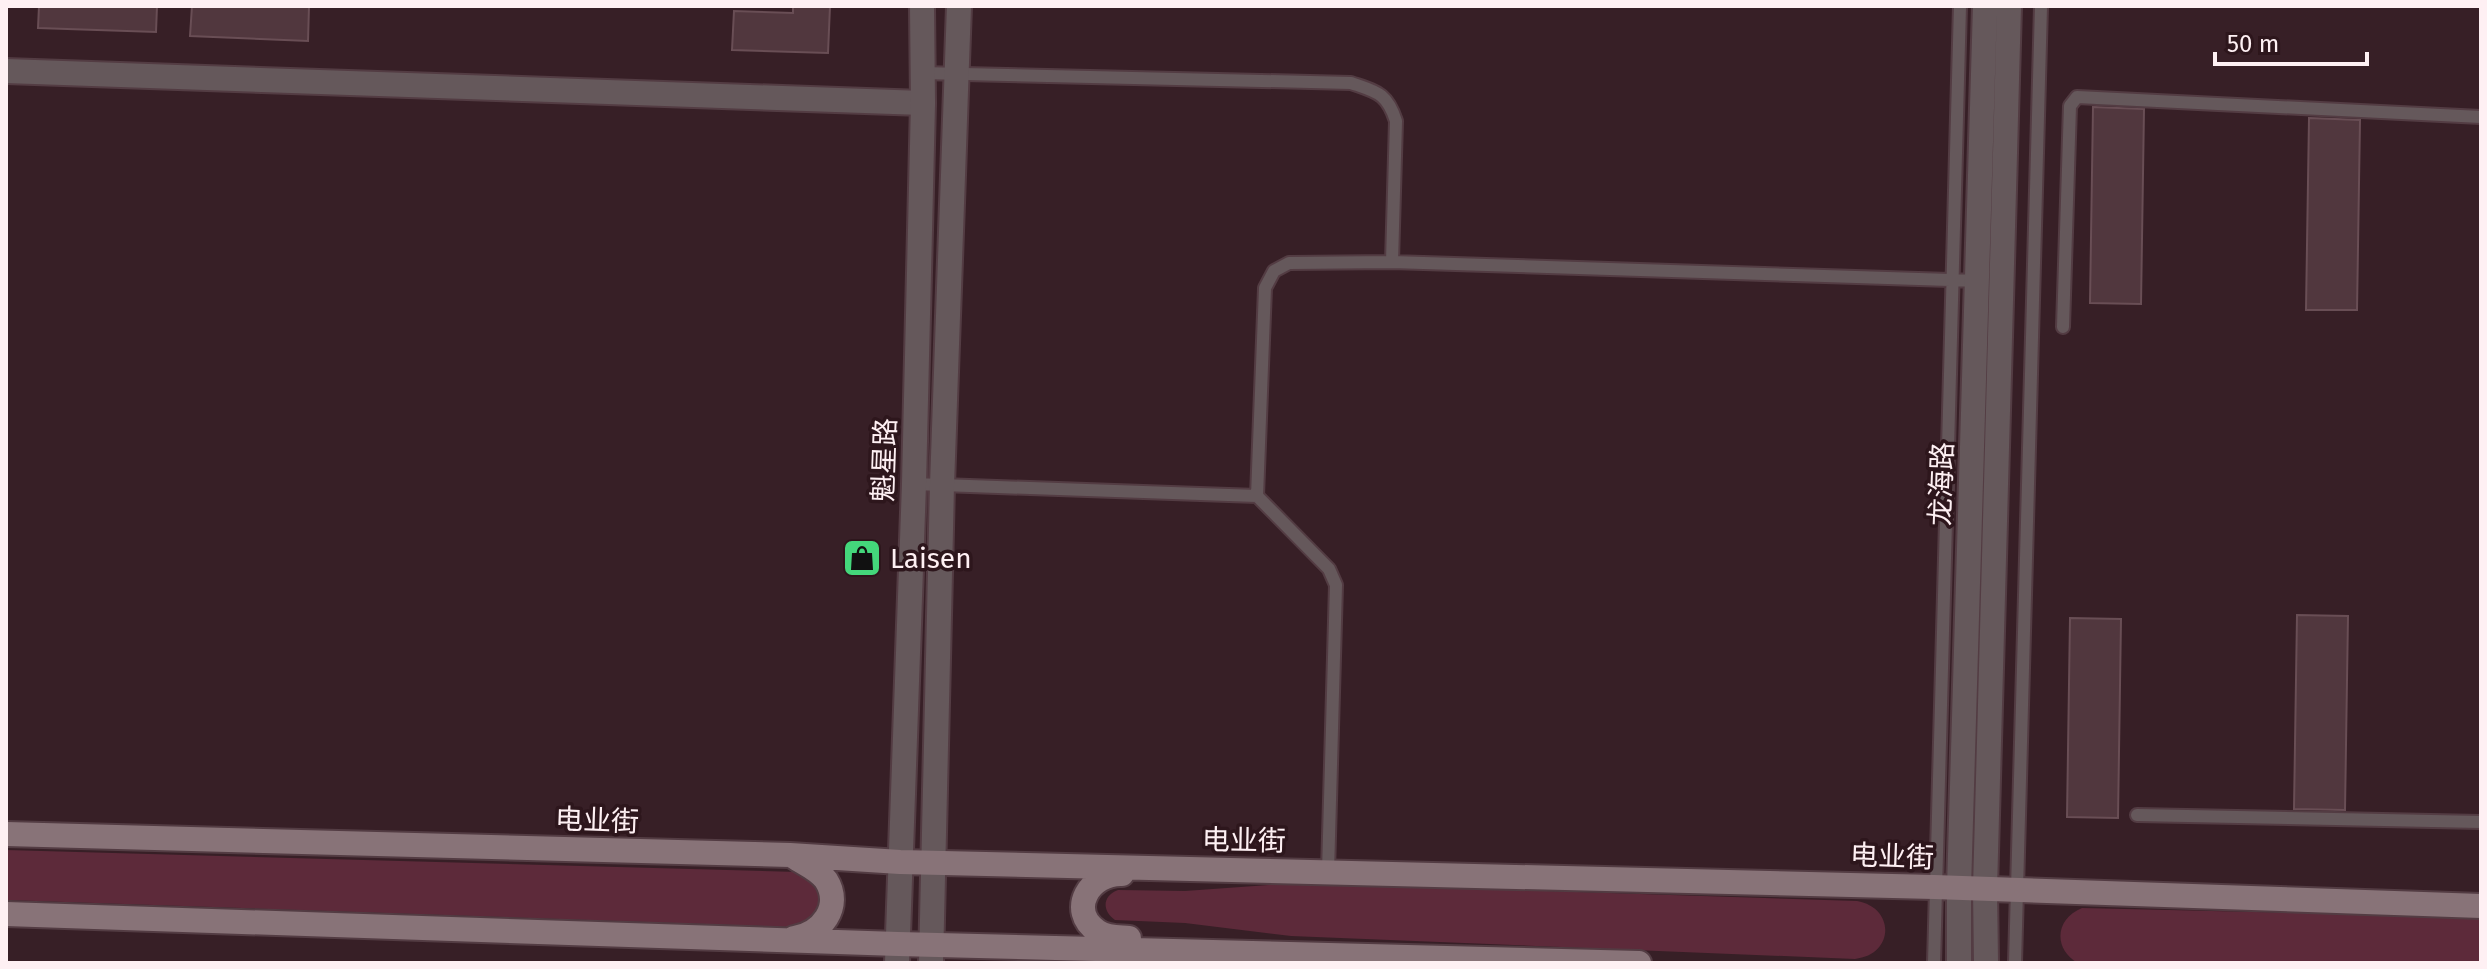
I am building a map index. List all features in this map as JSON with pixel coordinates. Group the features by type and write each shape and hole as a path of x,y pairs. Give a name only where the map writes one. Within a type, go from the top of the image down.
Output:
{"main road":[{"name":"电业街","path":"6,834 790,855 933,863 1934,887 2481,906"},
{"path":"780,940 813,933 829,915 831,904 831,892 819,873 790,855"},
{"path":"1239,870 1183,876 1104,876 1089,888 1084,906 1090,924 1105,935 1187,940 1242,953"},
{"path":"6,914 780,940 897,954 1242,953 1363,960 1639,963"}],"street":[{"name":"魁星路","path":"897,954 914,484 923,103 922,6"},
{"path":"931,954 942,485 959,6"},
{"name":"龙海路","path":"1959,963 1985,6"},
{"name":"龙海路","path":"1986,963 1977,281 2009,6"},
{"path":"6,71 923,103"}],"lane":[{"path":"1934,963 1934,887 1977,281 1960,6"},
{"path":"2015,963 2041,6"},
{"path":"921,73 1351,83 1380,93 1390,104 1396,121 1392,262"},
{"path":"2063,327 2070,106 2077,97 2481,117"},
{"path":"1257,496 1265,288 1274,271 1289,263 1392,262 1977,281"},
{"path":"914,484 1257,496 1329,569 1336,585 1328,872"},
{"path":"2137,815 2481,822"}],"shaded area":[{"path":"6,850 798,872 813,879 822,901 816,917 793,927 6,900"},
{"path":"1296,883 1857,901 1879,912 1885,931 1877,949 1868,956 1855,959 1291,936 1185,923 1115,920 1106,908 1109,896 1118,890 1185,891"},
{"path":"2082,908 2481,917 2481,963 2078,963 2064,950 2060,934 2066,919"}],"building":[{"path":"39,6 157,6 156,32 38,28"},
{"path":"192,6 309,6 308,41 190,36"},
{"path":"793,6 830,6 828,53 732,50 734,11 793,13"},
{"path":"2093,107 2144,109 2141,304 2090,303"},
{"path":"2309,118 2360,120 2357,310 2306,310"},
{"path":"2297,615 2348,616 2345,810 2294,809"},
{"path":"2070,618 2121,619 2118,818 2067,817"}],"place":[{"name":"Laisen","path":"862,558"}]}
